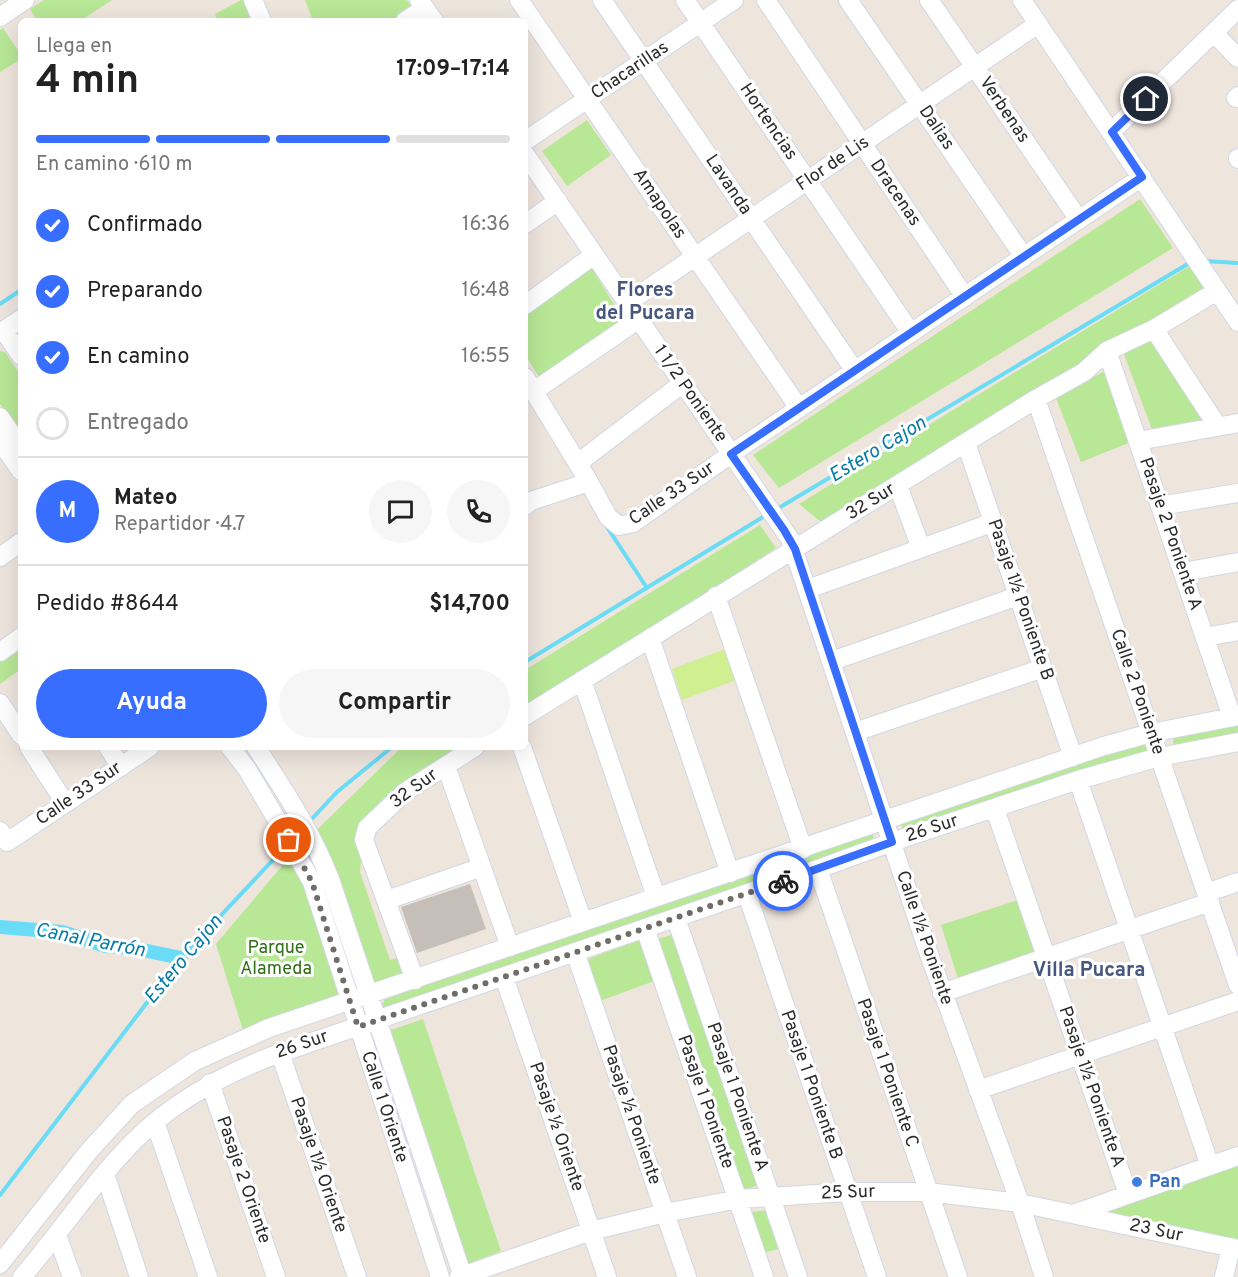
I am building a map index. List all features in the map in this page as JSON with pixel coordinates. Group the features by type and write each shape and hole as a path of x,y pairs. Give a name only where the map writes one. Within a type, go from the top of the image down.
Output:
{"street":[{"path":"253,0 261,18"},
{"name":"Amapolas","path":"519,0 799,408"},
{"name":"Lavanda","path":"602,0 855,371"},
{"name":"Hortencias","path":"686,0 910,333"},
{"name":"Chacarillas","path":"528,139 734,0"},
{"name":"Dracenas","path":"766,0 965,297"},
{"name":"Dalias","path":"848,0 1024,257"},
{"name":"Verbenas","path":"929,0 1079,220"},
{"path":"1022,0 1238,322"},
{"path":"1112,132 1238,9"},
{"path":"411,18 426,10"},
{"name":"Flor de Lis","path":"627,303 1038,24"},
{"path":"1214,33 1238,58"},
{"name":"1 1/2 Poniente","path":"528,158 784,530"},
{"name":"Calle 33 Sur","path":"582,484 608,518 619,526 633,523 731,454 1142,177"},
{"path":"528,222 558,201"},
{"path":"528,303 594,255"},
{"name":"32 Sur","path":"528,714 966,442 1084,372 1107,351 1154,329 1217,291"},
{"path":"528,499 582,484 578,463 529,384 639,319"},
{"path":"18,321 2,332 18,352"},
{"path":"1154,329 1218,427"},
{"name":"Pasaje 2 Poniente A","path":"1107,351 1205,637 1235,717"},
{"path":"578,463 683,383"},
{"name":"Calle 2 Poniente","path":"1036,399 1236,975"},
{"path":"0,417 18,444"},
{"path":"1138,441 1238,423"},
{"path":"0,441 18,467"},
{"name":"Pasaje 1½ Poniente B","path":"966,442 1073,757"},
{"path":"898,486 921,548"},
{"path":"1160,506 1238,493"},
{"path":"808,589 994,522"},
{"name":"Calle 1½ Poniente","path":"784,530 795,549 942,993 1020,1203 1044,1277"},
{"path":"0,557 18,544"},
{"path":"1183,572 1238,562"},
{"path":"716,596 803,849"},
{"path":"832,661 1018,596"},
{"path":"1205,637 1238,631"},
{"path":"650,638 730,873"},
{"path":"0,652 18,639"},
{"path":"855,732 1042,668"},
{"path":"582,680 656,897"},
{"path":"0,703 18,730"},
{"name":"26 Sur","path":"0,1264 89,1151 132,1104 206,1057 269,1028 370,996 1104,746 1151,733 1235,717"},
{"name":"26 Sur","path":"22,1277 130,1145 186,1098 241,1068 892,842 1078,780 1159,757 1238,742"},
{"path":"31,750 65,803"},
{"path":"110,750 121,767"},
{"name":"Calle 33 Sur","path":"4,836 65,803 146,750"},
{"name":"Calle 1 Oriente","path":"232,750 247,769 278,820 312,882 440,1277"},
{"name":"Calle 1 Oriente","path":"258,750 293,805 332,882 462,1277"},
{"name":"32 Sur","path":"387,900 364,840 367,828 395,800 470,750"},
{"path":"523,750 583,922"},
{"path":"446,766 510,947"},
{"path":"1078,780 1210,1166"},
{"name":"Pasaje 1½ Poniente A","path":"995,809 1128,1194"},
{"path":"416,980 387,900 482,867"},
{"name":"Pasaje 1 Poniente C","path":"818,869 958,1277"},
{"path":"942,993 1129,930 1208,898 1238,882"},
{"name":"Pasaje 1 Poniente B","path":"747,894 877,1277"},
{"name":"Pasaje 1 Poniente A","path":"676,918 798,1277"},
{"name":"Pasaje 1 Poniente","path":"645,928 765,1277"},
{"name":"Pasaje ½ Poniente","path":"575,952 687,1277"},
{"name":"Pasaje ½ Oriente","path":"504,976 607,1277"},
{"path":"978,1090 1238,1000"},
{"name":"Pasaje 1½ Oriente","path":"280,1053 357,1277"},
{"name":"Pasaje 2 Oriente","path":"210,1083 276,1277"},
{"path":"155,1122 208,1277"},
{"name":"25 Sur","path":"462,1277 591,1231 665,1213 739,1199 847,1192 928,1191 1020,1203 1074,1213 1238,1156"},
{"path":"105,1174 139,1277"},
{"name":"23 Sur","path":"1074,1213 1234,1248"},
{"path":"57,1235 72,1277"},
{"path":"1224,1277 1234,1248"}],"green space":[{"path":"44,0 112,0 85,18 35,18 30,9"},
{"path":"241,0 253,0 258,13 248,18 217,18 215,14"},
{"path":"305,0 407,0 416,13 408,18 312,18"},
{"path":"3,28 18,50 18,61 0,72 0,30"},
{"path":"587,120 611,155 567,186 542,151"},
{"path":"1140,199 1173,248 779,488 753,455"},
{"path":"1191,265 1207,287 821,522 799,504"},
{"path":"591,267 624,320 540,378 528,360 528,311"},
{"path":"1153,337 1211,423 1154,435 1124,354"},
{"path":"0,351 5,352 18,372 18,430 0,404"},
{"path":"1121,362 1146,436 1081,462 1056,398"},
{"path":"760,525 776,548 528,707 528,668"},
{"path":"18,649 18,671 0,684 0,662"},
{"path":"725,649 736,680 682,700 672,669"},
{"path":"1238,724 1238,737 1177,747 1173,743 1174,737"},
{"path":"1145,740 1148,752 903,830 901,824"},
{"name":"Parque Alameda","path":"399,750 462,750 397,792 362,853 360,872 390,960 397,958 406,974 375,988 331,862 312,882 346,1006 246,1040 216,944 293,853"},
{"path":"864,833 873,835 875,842 385,1010 382,1005 385,999"},
{"path":"1021,899 1040,955 959,982 941,925"},
{"path":"677,933 763,1184 739,1191 652,941"},
{"path":"642,939 657,980 597,1002 583,961"},
{"path":"423,1019 501,1251 468,1264 388,1031"},
{"path":"1238,1161 1238,1242 1097,1212"},
{"path":"770,1210 783,1248 762,1253 750,1212"}],"building":[{"path":"470,884 486,929 417,953 401,907"}],"waterway":[{"name":"Estero Cajon","path":"1204,261 1238,263"},
{"name":"Estero Cajon","path":"777,509 1191,262"},
{"path":"0,304 18,292"},
{"name":"Estero Cajon","path":"528,660 768,514"},
{"path":"607,527 647,588"},
{"name":"Estero Cajon","path":"308,823 337,792 388,750"},
{"name":"Estero Cajon","path":"0,1195 181,958 286,846"},
{"name":"Canal Parrón","path":"0,927 62,932 106,946 133,948 181,958"}],"way so far":[{"path":"289,840 312,882 358,1027 783,881"}],"place":[{"name":"Pan","path":"1137,1182"}],"district":[{"name":"Flores del Pucara","path":"645,302"},
{"name":"Villa Pucara","path":"1089,971"}],"route":[{"path":"783,881 892,842 795,549 731,454 1142,177 1112,132 1146,99"}]}
